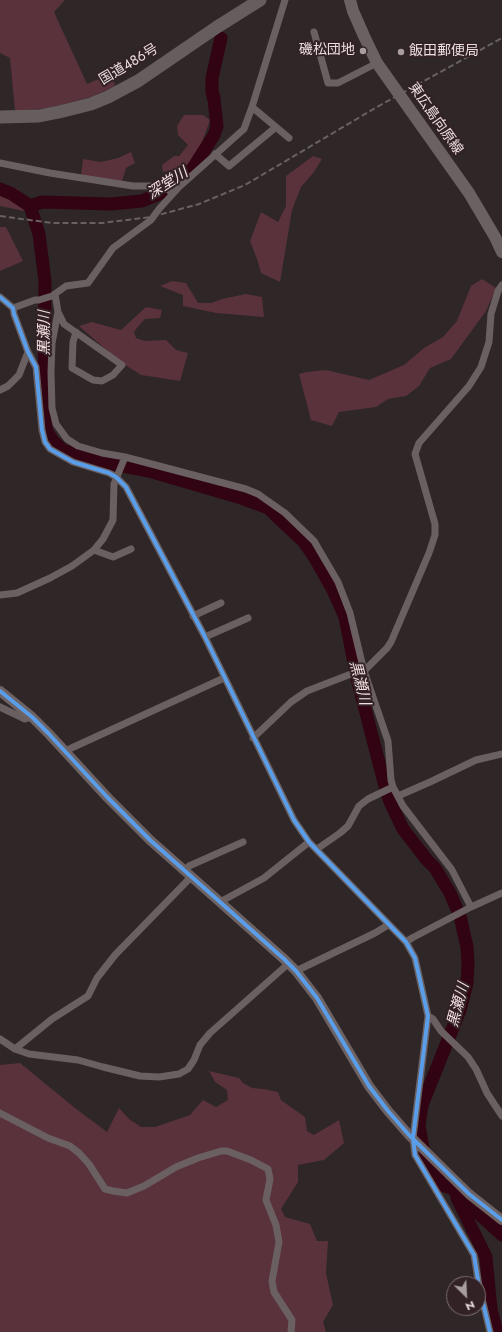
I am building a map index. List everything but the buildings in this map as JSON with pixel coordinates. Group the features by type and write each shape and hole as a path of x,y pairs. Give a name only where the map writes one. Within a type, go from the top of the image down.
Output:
{"highway":[{"name":"国道486号","path":"0,118 39,116 91,104 108,98 138,81 217,27 260,0"}],"main road":[{"name":"東広島向原線","path":"350,0 364,36 378,62 468,193 495,237 502,252"}],"street":[{"path":"13,308 53,295 66,286 88,283 113,248 151,220 171,192 244,129 286,0"},
{"path":"314,32 328,83 338,83 378,62"},
{"path":"252,107 289,138"},
{"path":"215,154 230,166 276,127"},
{"path":"0,163 50,173 133,186 162,186 171,192"},
{"path":"253,738 291,702 306,691 351,674 364,671 388,648 435,536 435,524 415,454 419,443 470,386 481,368 489,342 491,314 498,291 502,285"},
{"path":"53,295 58,312 64,324 76,332 122,365 113,375 102,381 93,380 72,368 73,342 76,332"},
{"path":"0,297 13,308 28,352 36,368 44,442 50,449 73,462 117,475 126,487 205,637 294,820 309,842 406,942 415,958 428,1016 413,1139 415,1155 474,1254 478,1286 490,1332"},
{"path":"58,312 52,343 52,408 56,424 67,439 78,446 102,453 246,489 258,494 285,513 314,541 338,582 350,613 364,671 388,741 391,780 393,787 403,806 452,870 470,908"},
{"path":"0,390 8,386 19,375 28,352"},
{"path":"0,595 17,593 50,578 72,566 94,550 103,539 112,520 114,484 124,458"},
{"path":"94,550 113,557 131,549"},
{"path":"193,616 221,603"},
{"path":"205,637 248,618"},
{"path":"65,751 224,678"},
{"path":"0,691 32,717 144,835 296,971 318,998 375,1095 393,1117 413,1139 469,1194 502,1220"},
{"path":"0,707 25,718 32,717"},
{"path":"398,796 476,760 502,754"},
{"path":"317,850 348,826 359,806 378,793 393,787"},
{"path":"15,1049 52,1019 88,996 97,978 115,955 188,874 189,866 243,842"},
{"path":"220,902 264,878 309,842"},
{"path":"406,942 502,893"},
{"path":"296,971 375,933 388,925"},
{"path":"0,1039 15,1049 29,1054 78,1060 103,1068 140,1076 159,1077 179,1074 188,1069 194,1060 200,1045 210,1033 288,964"},
{"path":"428,1016 433,1019 441,1031 468,1057 476,1069 487,1094 502,1116"},
{"path":"0,1113 48,1138 70,1146 89,1164 105,1189 113,1191 127,1193 144,1186 176,1167 220,1150 245,1157 268,1169 270,1179 266,1200 276,1225 279,1242 272,1281 274,1292 292,1320 291,1332"}],"shaded area":[{"path":"0,0 65,0 54,12 87,84 110,74 115,86 91,97 49,108 15,111 10,58 0,53"},
{"path":"184,115 203,115 210,120 196,159 187,167 163,172 162,165 174,156 179,156 188,145 178,135 177,126"},
{"path":"131,152 135,163 126,168 122,181 81,176 83,159 101,162 118,158"},
{"path":"313,156 322,159 314,172 301,187 292,210 280,282 261,273 250,241 261,212 278,222 286,206 286,176"},
{"path":"0,185 18,189 27,202 24,211 0,206"},
{"path":"0,227 6,227 23,261 0,271"},
{"path":"482,279 496,288 486,311 451,359 430,368 419,386 406,396 388,399 376,407 339,412 332,426 311,420 299,374 326,370 369,380 404,365 424,348 443,337 457,321 471,286"},
{"path":"172,281 186,283 198,303 211,303 246,294 262,297 264,317 216,313 183,306 183,295 160,286"},
{"path":"146,307 162,310 160,318 145,319 134,332 136,338 145,341 166,340 176,350 188,353 180,381 141,375 118,360 79,326 92,322 121,330"},
{"path":"20,1063 107,1132 119,1108 129,1119 141,1127 155,1127 190,1115 203,1100 216,1107 228,1100 227,1090 215,1082 209,1071 239,1078 243,1083 252,1088 278,1092 281,1100 305,1117 307,1131 314,1135 339,1120 344,1143 324,1160 298,1165 298,1182 281,1209 285,1217 310,1224 317,1241 328,1241 326,1273 333,1305 323,1322 326,1332 0,1332 0,1065"}],"waterway":[{"name":"深堂川","path":"30,206 42,202 111,204 142,201 161,193 193,168 214,135 217,126 214,97 212,92 212,78 221,38"},
{"name":"黒瀬川","path":"0,189 12,194 30,206 39,234 45,281 45,422 47,432 53,441 63,450 91,460 149,471 238,497 268,508 304,542 333,590 345,617 357,678 390,802 403,829 435,868 450,893 460,916 467,947 467,983 460,1010 422,1105 419,1126 424,1153 430,1167 442,1185 451,1188 502,1235"},
{"name":"黒瀬川","path":"457,1198 486,1257 491,1310 497,1332"}],"railway":[{"path":"0,216 52,223 102,223 151,217 199,204 245,185 377,107 502,38"}],"cycle path":[{"path":"0,297 13,308 28,352 36,367 42,430 45,442 50,449 73,462 109,473 116,477 126,487 205,637 294,820 309,842 406,942 415,958 428,1016 413,1138 415,1155 474,1255 479,1286 490,1332"},
{"path":"0,691 32,717 108,798 150,840 296,971 317,998 369,1086 388,1111 409,1135 469,1194 502,1220"}],"place":[{"name":"磯松団地","path":"363,51"},
{"name":"飯田郵便局","path":"401,52"}]}
